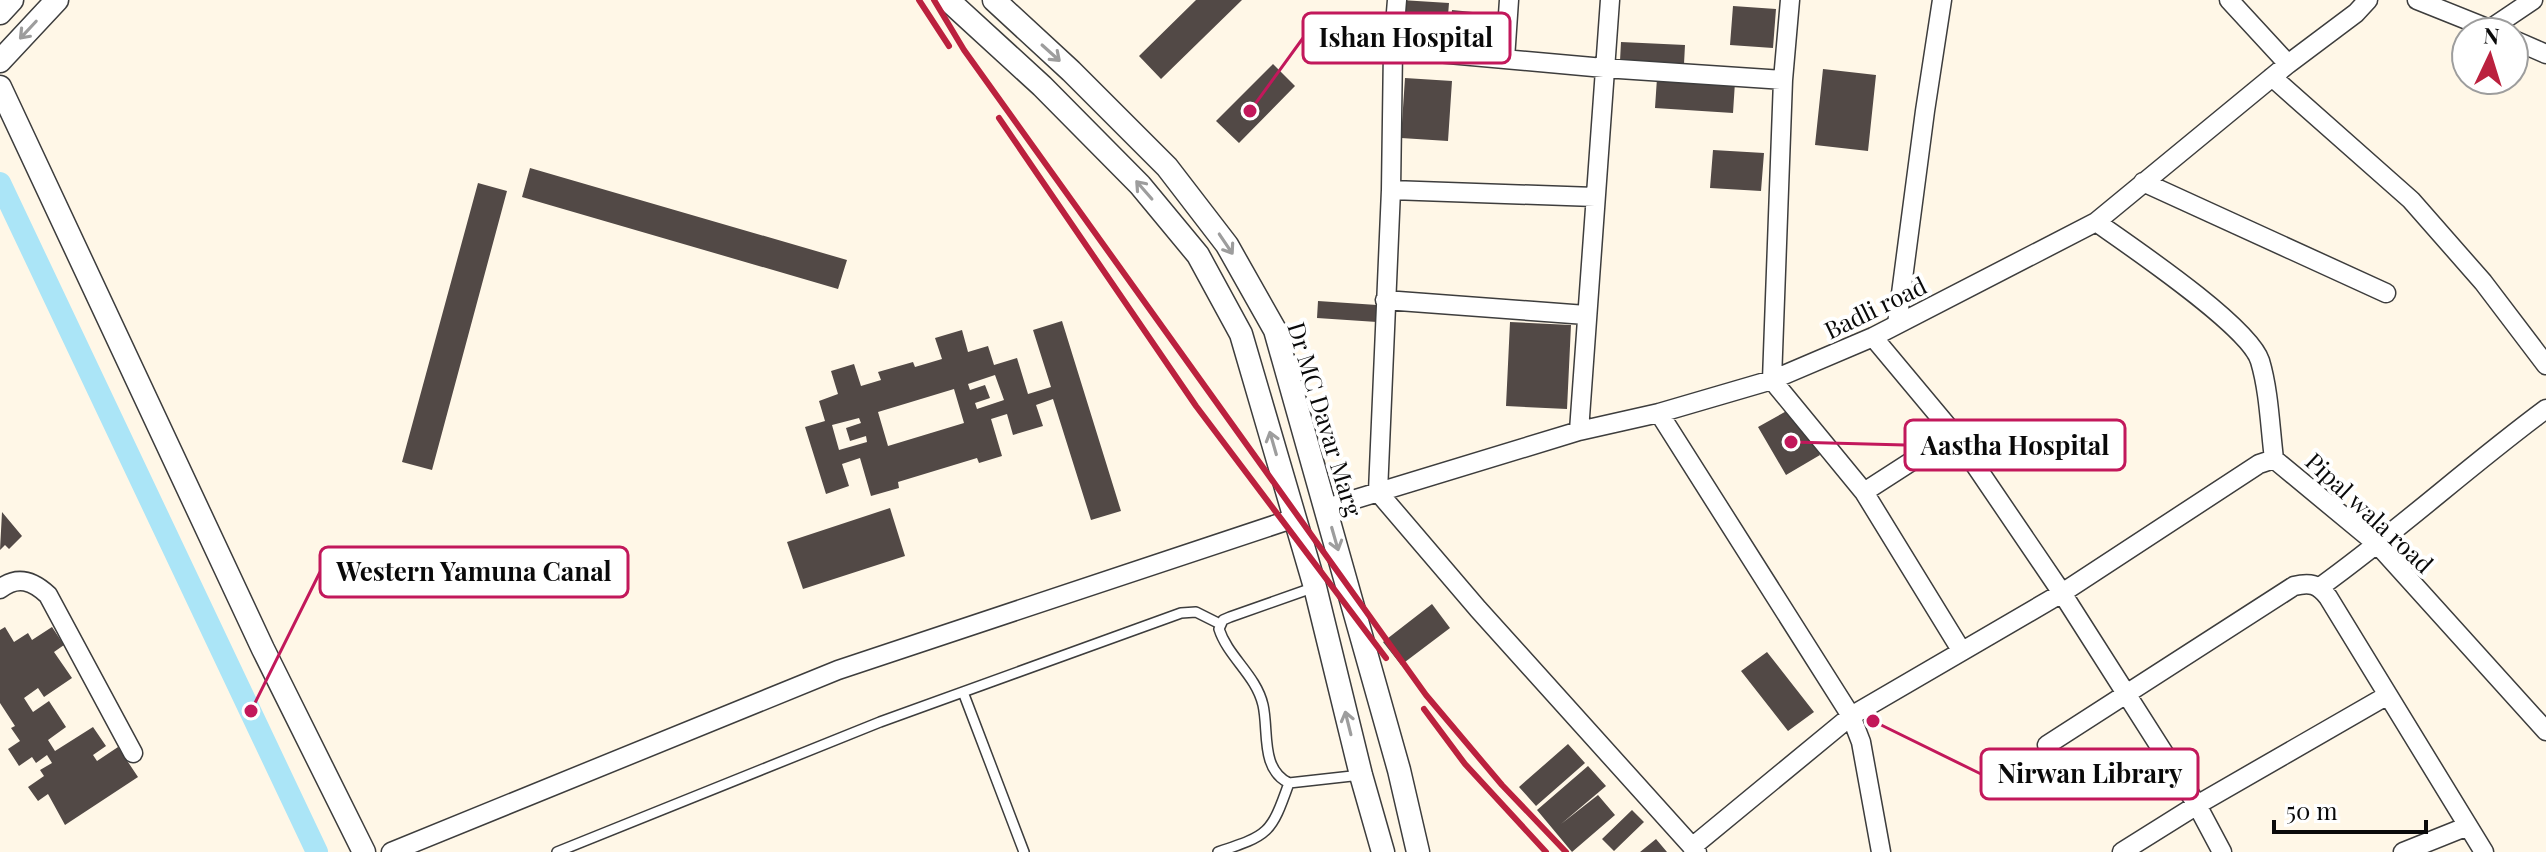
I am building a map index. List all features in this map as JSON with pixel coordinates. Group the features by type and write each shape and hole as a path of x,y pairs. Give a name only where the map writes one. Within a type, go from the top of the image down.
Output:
{"street":[{"path":"0,13 12,0"},
{"path":"0,61 57,0"},
{"path":"948,0 1042,86 1140,185 1198,255 1241,334 1315,587 1383,852"},
{"name":"Dr MC Davar Marg","path":"994,0 1167,167 1227,245 1275,330 1403,787 1418,852"},
{"path":"1397,0 1378,492 1478,609 1694,849 1851,716 2062,593 2259,464 2274,459"},
{"path":"1505,59 1509,0"},
{"path":"1579,431 1610,0"},
{"path":"1790,0 1783,80 1772,380 1864,492 1961,650"},
{"path":"1897,324 1942,0"},
{"path":"2229,0 2288,64"},
{"name":"Badli road","path":"1326,508 1579,431 1659,413 1772,380 1873,337 2096,222 2288,64 2356,13 2368,0"},
{"path":"2417,0 2458,16"},
{"path":"2512,16 2533,0"},
{"path":"1393,49 1783,80"},
{"path":"2272,77 2411,200 2483,282 2546,365"},
{"path":"0,87 263,649 364,852"},
{"path":"2143,182 2386,293"},
{"path":"1391,190 1595,197"},
{"name":"Pipal wala road","path":"2096,222 2178,280 2248,340 2260,361 2274,459 2378,545 2543,717"},
{"path":"1385,300 1586,315"},
{"path":"1873,337 1954,434 2062,593 2197,805 2222,852"},
{"path":"2320,587 2378,545 2546,409"},
{"path":"1659,413 1851,716 1861,742 1881,852"},
{"path":"1864,492 1954,434"},
{"path":"391,852 838,670 1295,518"},
{"path":"0,589 18,580 36,583 48,595 133,753"},
{"path":"2047,745 2294,586 2312,584 2320,587 2484,852"},
{"path":"2122,852 2388,695"},
{"path":"1364,784 1403,787"},
{"path":"2403,852 2468,826"}],"lane":[{"path":"1220,624 1230,617 1315,587"},
{"path":"560,851 880,722 1181,613 1196,612 1220,624 1224,640 1258,691 1273,772 1289,783 1364,784"},
{"path":"963,692 1024,852"},
{"path":"1218,852 1263,835 1273,825 1289,783"}],"building":[{"path":"1196,0 1242,0 1161,79 1139,56"},
{"path":"1401,0 1449,3 1446,40 1398,35"},
{"path":"1733,6 1776,9 1773,48 1730,45"},
{"path":"1452,10 1483,13 1479,44 1449,41"},
{"path":"1621,42 1685,45 1684,64 1620,61"},
{"path":"1273,64 1295,86 1239,143 1216,121"},
{"path":"1823,69 1876,75 1868,151 1815,145"},
{"path":"1405,78 1452,81 1448,141 1401,138"},
{"path":"1657,78 1735,82 1733,113 1655,108"},
{"path":"1713,150 1764,153 1761,191 1710,188"},
{"path":"530,168 847,260 838,289 522,197"},
{"path":"478,183 507,191 432,470 402,462"},
{"path":"1318,301 1377,305 1377,322 1317,318"},
{"path":"1062,321 1121,511 1091,520 1053,399 1036,405 1043,426 1013,435 1007,414 991,419 1002,456 979,463 977,458 898,482 899,488 871,496 860,458 842,464 849,486 826,494 805,427 825,421 819,401 838,394 831,371 854,364 861,386 881,380 878,372 913,362 915,367 942,359 935,338 962,330 968,352 988,346 994,365 1017,358 1028,394 1051,387 1033,330","holes":["995,375 1004,400 977,409 975,403 990,398 985,385 970,390 968,384","954,389 964,423 888,446 878,412","859,418 861,423 846,428 850,441 866,436 867,442 839,450 832,425"]},
{"path":"1510,322 1571,325 1567,409 1506,406"},
{"path":"1792,408 1820,455 1786,475 1758,427"},
{"path":"890,508 905,556 803,589 787,542"},
{"path":"2,512 22,536 9,549 5,545 0,550"},
{"path":"1432,604 1450,628 1401,665 1383,642"},
{"path":"5,627 14,642 28,633 32,640 52,627 64,645 54,652 72,678 44,697 38,688 24,698 33,712 49,701 66,727 48,740 55,751 93,727 106,746 93,755 97,761 118,747 138,777 65,825 48,794 38,801 28,787 44,776 40,770 52,763 47,755 36,763 32,757 19,766 8,749 20,741 11,728 15,726 0,703 0,630"},
{"path":"1767,652 1814,712 1788,731 1741,671"},
{"path":"1568,744 1585,763 1536,806 1519,787"},
{"path":"1588,766 1606,786 1561,824 1598,795 1615,815 1572,852 1537,810"},
{"path":"1632,810 1644,822 1614,851 1602,839"},
{"path":"1656,839 1667,852 1640,852"}],"waterway":[{"path":"0,183 317,852"}],"railway":[{"path":"919,0 949,46"},
{"path":"934,0 964,50 1426,695 1502,785 1566,852"},
{"path":"999,118 1196,406 1386,658"},
{"path":"1424,709 1465,764 1546,852"}],"place":[{"name":"Ishan Hospital","path":"1250,111"},
{"name":"Aastha Hospital","path":"1791,442"},
{"name":"Western Yamuna Canal","path":"251,711"},
{"name":"Nirwan Library","path":"1873,721"}]}
